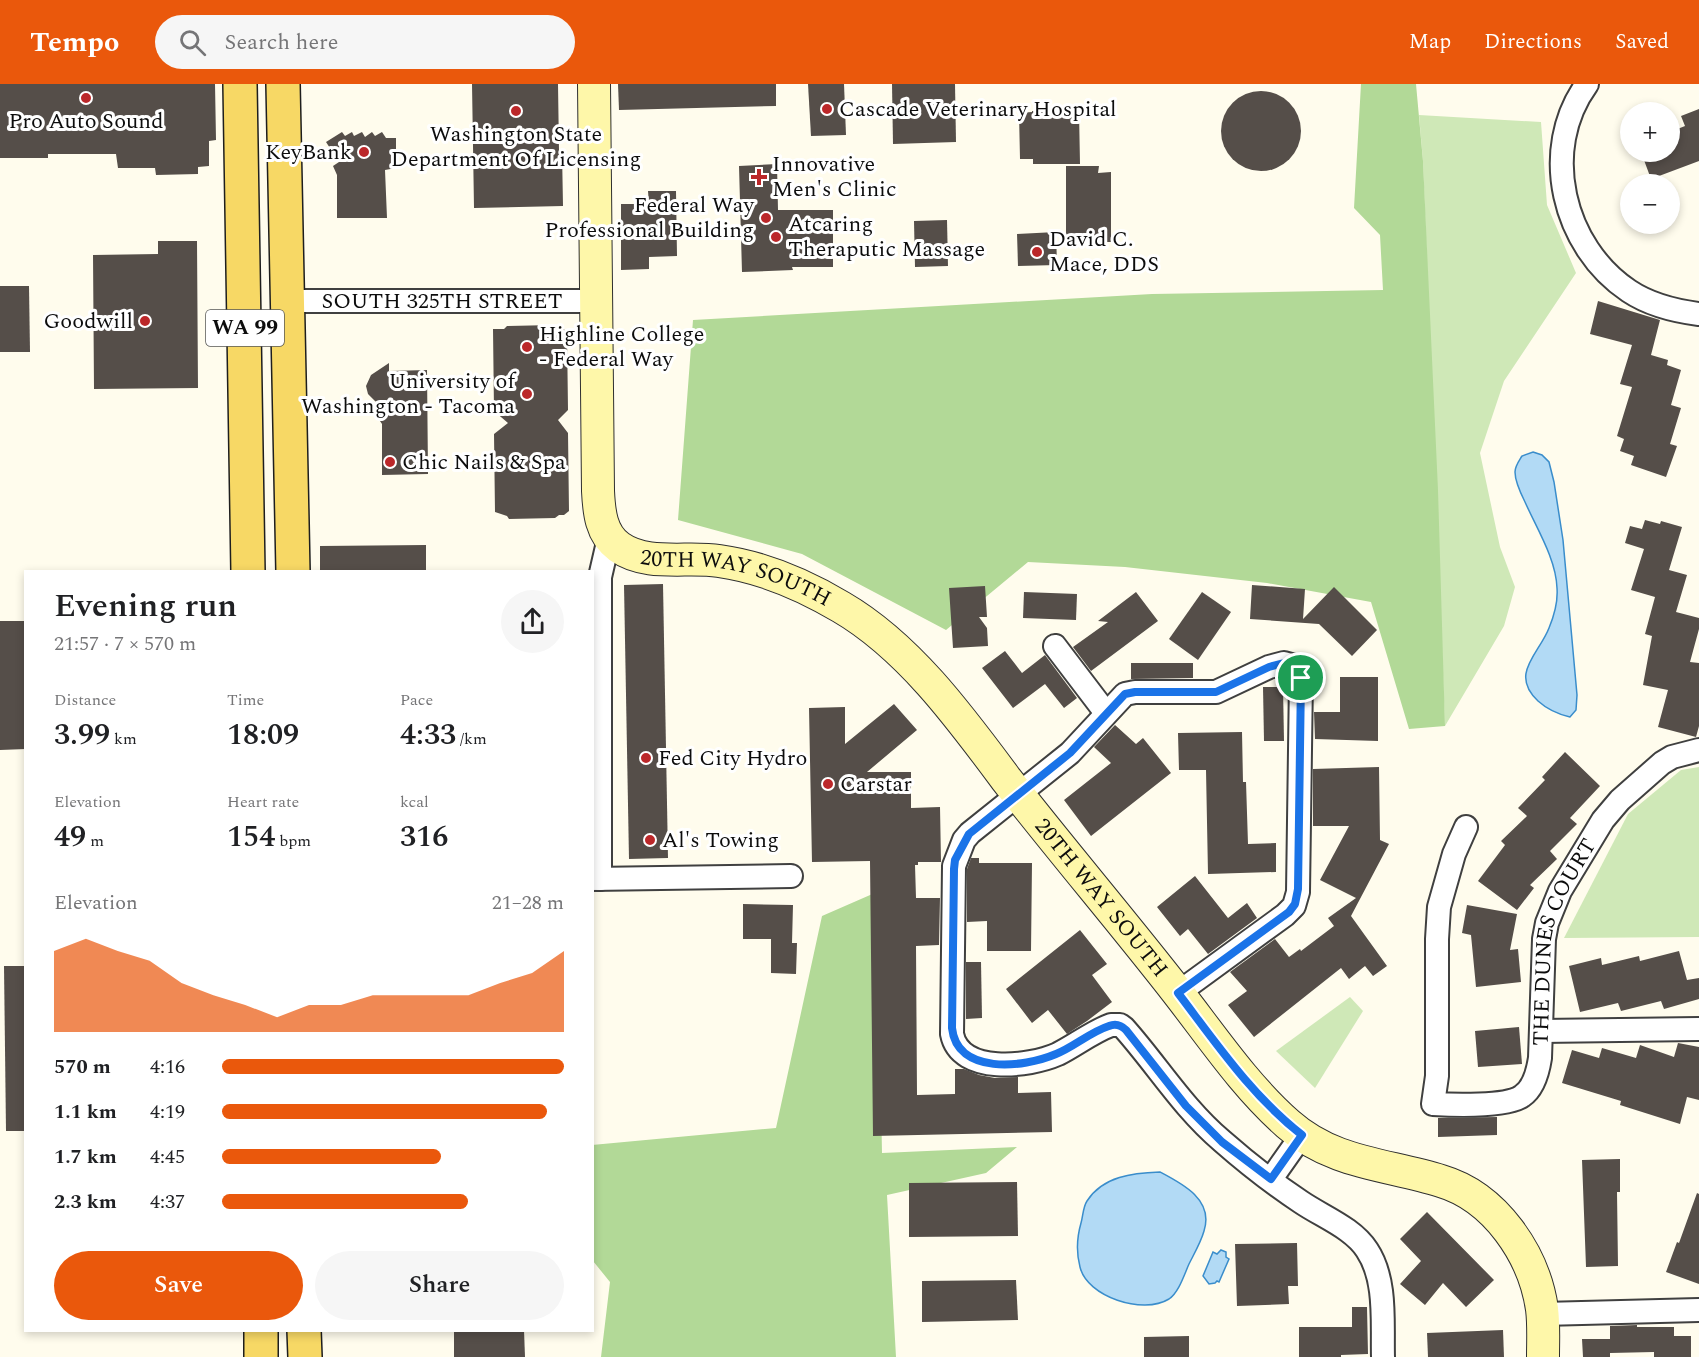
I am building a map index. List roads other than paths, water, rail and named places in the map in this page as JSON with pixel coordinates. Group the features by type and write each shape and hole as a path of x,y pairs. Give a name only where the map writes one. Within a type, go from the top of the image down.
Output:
{"main road":[{"name":"WA 99","path":"240,84 248,570"},
{"name":"WA 99","path":"283,84 293,570"},
{"path":"261,1332 261,1357"},
{"path":"304,1332 305,1357"}],"street":[{"path":"594,84 598,491 600,513 609,538 600,577 596,879 791,876"},
{"path":"1587,84 1572,111 1563,145 1561,173 1566,205 1578,236 1605,272 1630,292 1679,312 1699,314"},
{"name":"SOUTH 325TH STREET","path":"288,301 596,301"},
{"name":"20TH WAY SOUTH","path":"609,538 626,551 638,556 718,561 755,569 795,584 840,606 878,632 906,658 960,718 1238,1071 1266,1102 1302,1135 1341,1156 1368,1165 1443,1181 1458,1187 1478,1200 1496,1216 1515,1240 1528,1262 1536,1284 1543,1314 1543,1357"},
{"path":"1056,646 1106,713"},
{"path":"1178,993 1289,912 1295,904 1298,892 1301,678 1295,666 1284,663 1269,667 1216,692 1129,693 1122,696 1070,753 969,834 954,862 953,1038 958,1048 972,1059 984,1063 1028,1062 1058,1054 1109,1026 1120,1025 1205,1126 1298,1201 1353,1236 1369,1252 1381,1293 1383,1357"},
{"name":"THE DUNES COURT","path":"1466,827 1451,863 1439,907 1437,1076 1433,1104 1514,1100 1523,1095 1534,1081 1538,1071 1541,1031 1544,939 1547,923 1560,891 1603,820 1620,800 1662,763 1699,750"},
{"path":"1541,1031 1699,1029"},
{"path":"1271,1179 1302,1135"},
{"path":"1543,1314 1699,1310"}],"water":[{"path":"1533,452 1542,455 1549,462 1563,540 1577,695 1576,710 1570,717 1553,711 1538,701 1526,682 1529,664 1551,623 1557,593 1556,577 1550,555 1520,492 1515,476 1522,456"},
{"path":"1160,1172 1187,1188 1201,1202 1206,1220 1203,1235 1178,1288 1169,1299 1145,1305 1131,1304 1104,1295 1085,1278 1078,1256 1078,1239 1087,1201 1101,1186 1119,1177"},
{"path":"1221,1250 1226,1252 1226,1257 1229,1259 1219,1282 1209,1284 1203,1276 1213,1252 1217,1254"}],"place":[{"name":"Pro Auto Sound","path":"86,98"},
{"name":"Cascade Veterinary Hospital","path":"827,109"},
{"name":"Washington State Department Of Licensing","path":"516,111"},
{"name":"KeyBank","path":"364,152"},
{"name":"Innovative Men's Clinic","path":"759,177"},
{"name":"Federal Way Professional Building","path":"766,218"},
{"name":"Atcaring Theraputic Massage","path":"776,237"},
{"name":"David C. Mace, DDS","path":"1037,252"},
{"name":"Goodwill","path":"145,321"},
{"name":"Highline College - Federal Way","path":"527,347"},
{"name":"University of Washington - Tacoma","path":"527,394"},
{"name":"Chic Nails & Spa","path":"390,462"},
{"name":"Fed City Hydro","path":"646,758"},
{"name":"Carstar","path":"828,784"},
{"name":"Al's Towing","path":"650,840"}]}
